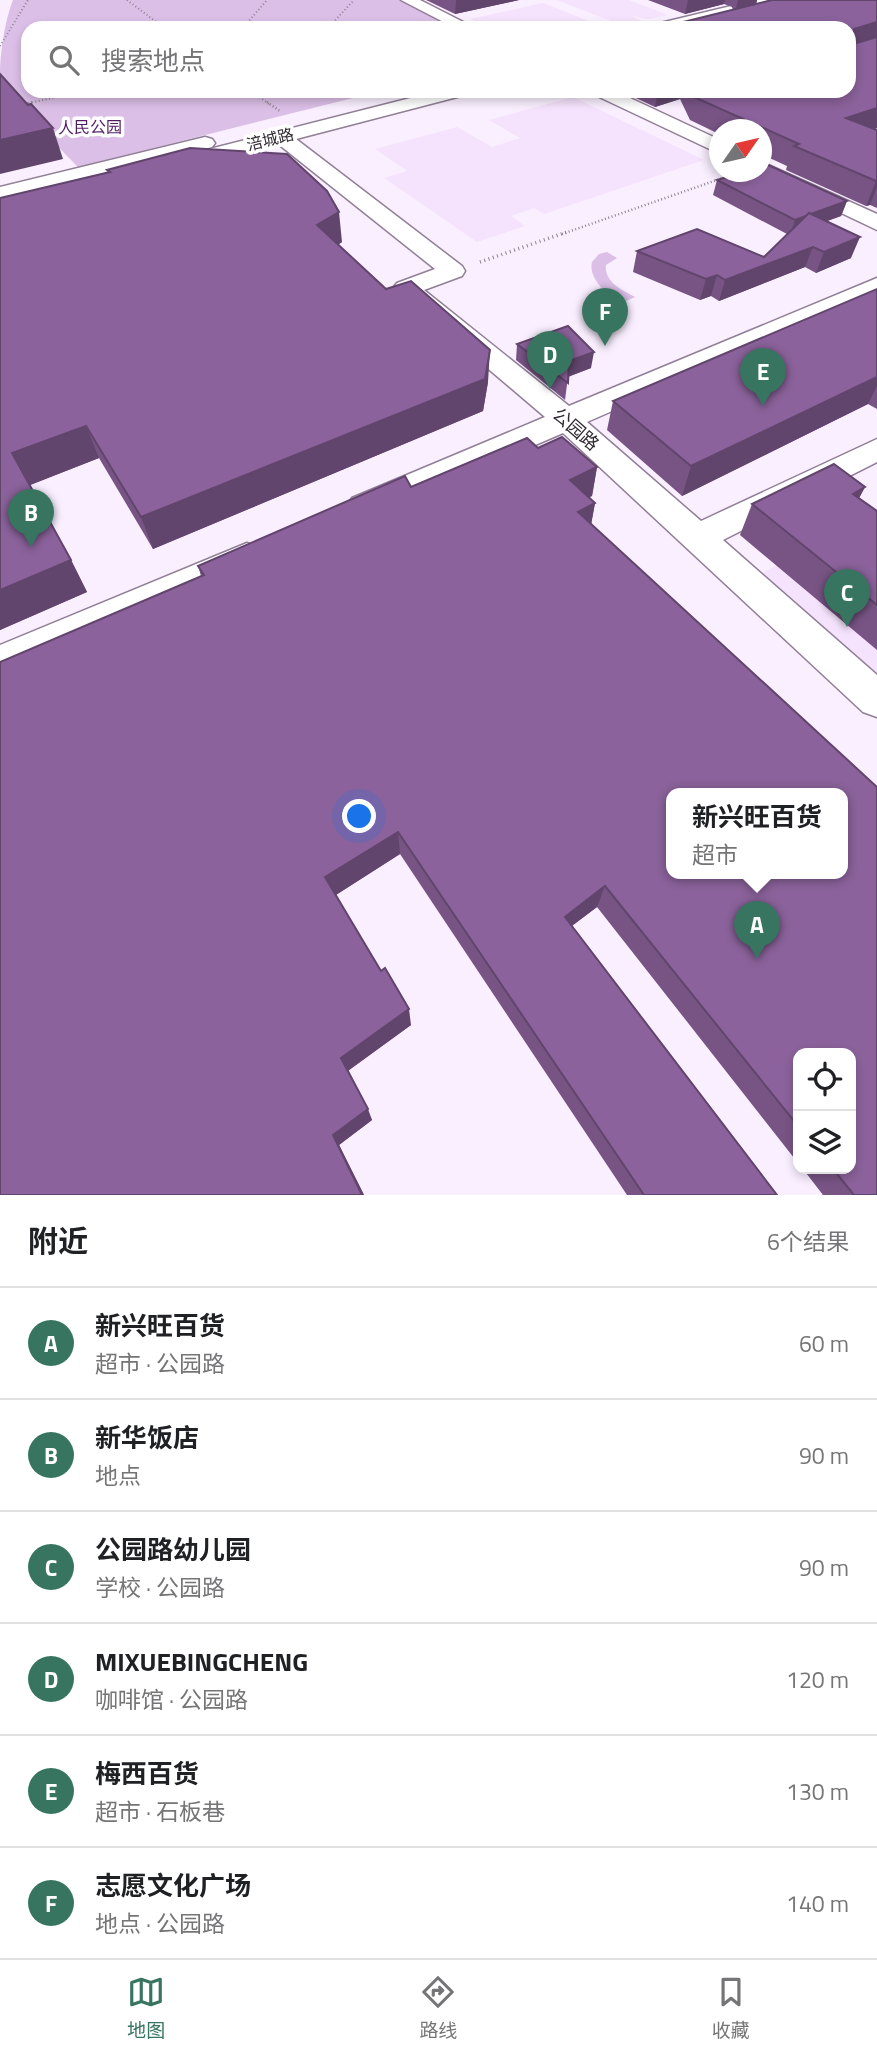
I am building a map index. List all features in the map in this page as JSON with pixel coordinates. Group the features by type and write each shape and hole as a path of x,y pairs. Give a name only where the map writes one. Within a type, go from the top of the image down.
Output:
{"street":[{"path":"408,0 452,21"},
{"path":"687,21 774,0"},
{"path":"739,21 791,7"},
{"name":"涪城路","path":"0,208 287,129 384,98"},
{"name":"涪城路","path":"0,194 427,98"},
{"path":"615,98 709,143"},
{"name":"公园路","path":"287,129 453,271 406,288 566,419 877,700"},
{"path":"772,173 877,223"},
{"path":"334,519 877,286"},
{"path":"697,538 877,449"},
{"path":"0,662 270,546"}],"path":[{"path":"0,46 28,0"},
{"path":"127,0 153,21"},
{"path":"248,21 267,0"},
{"path":"334,21 354,0"},
{"path":"20,105 52,98"},
{"path":"258,98 287,129"},
{"path":"471,265 711,182"}],"shaded area":[{"path":"557,0 629,0 668,15 648,19 632,16 641,21 611,21"},
{"path":"543,3 588,21 474,21 470,19"},
{"path":"575,98 704,160 544,214 534,208 511,216 525,226 477,242 384,178 407,171 375,149 457,127 492,147 520,138 489,120"},
{"path":"877,514 877,679 758,575"}],"green space":[{"name":"人民公园","path":"13,0 401,0 444,21 21,21 21,98 353,98 78,167 23,109 0,75"},
{"path":"607,252 617,258 606,265 611,281 635,297 622,303 605,291 593,275 592,262 599,254"}],"building":[{"path":"772,0 877,0 877,22 856,28 856,21 687,21"},
{"path":"877,37 877,108 846,118 877,130 877,181 794,146 799,144 772,132 772,119 743,119 696,98 856,98 856,42"},
{"path":"0,74 53,128 0,140"},
{"path":"190,148 287,154 327,191 339,212 317,225 386,289 411,281 490,350 485,379 141,517 86,426 12,453 71,560 0,590 0,198 110,172 107,170"},
{"path":"772,167 847,201 795,220 721,182 772,182"},
{"path":"809,213 860,237 824,252 813,247 725,280 717,275 706,279 637,251 697,229 764,257"},
{"path":"877,289 877,377 691,466 613,401"},
{"path":"568,326 594,352 569,361 568,383 517,344"},
{"path":"562,437 597,467 570,480 595,503 578,512 877,787 877,1195 854,1195 837,1174 856,1174 856,1048 793,1048 793,1120 605,886 565,917 777,1195 644,1195 398,832 325,877 381,971 385,968 409,1009 341,1058 368,1109 333,1135 362,1195 0,1195 0,662 204,575 198,566 405,476 411,487 527,438 538,448"},
{"path":"834,464 865,487 853,494 877,511 877,605 752,504"}],"place":[{"name":"志愿文化广场","path":"605,346"},
{"name":"MIXUEBINGCHENG","path":"550,389"},
{"name":"梅西百货","path":"763,406"},
{"name":"新华饭店","path":"31,547"},
{"name":"公园路幼儿园","path":"847,627"},
{"name":"新兴旺百货","path":"757,959"}]}
